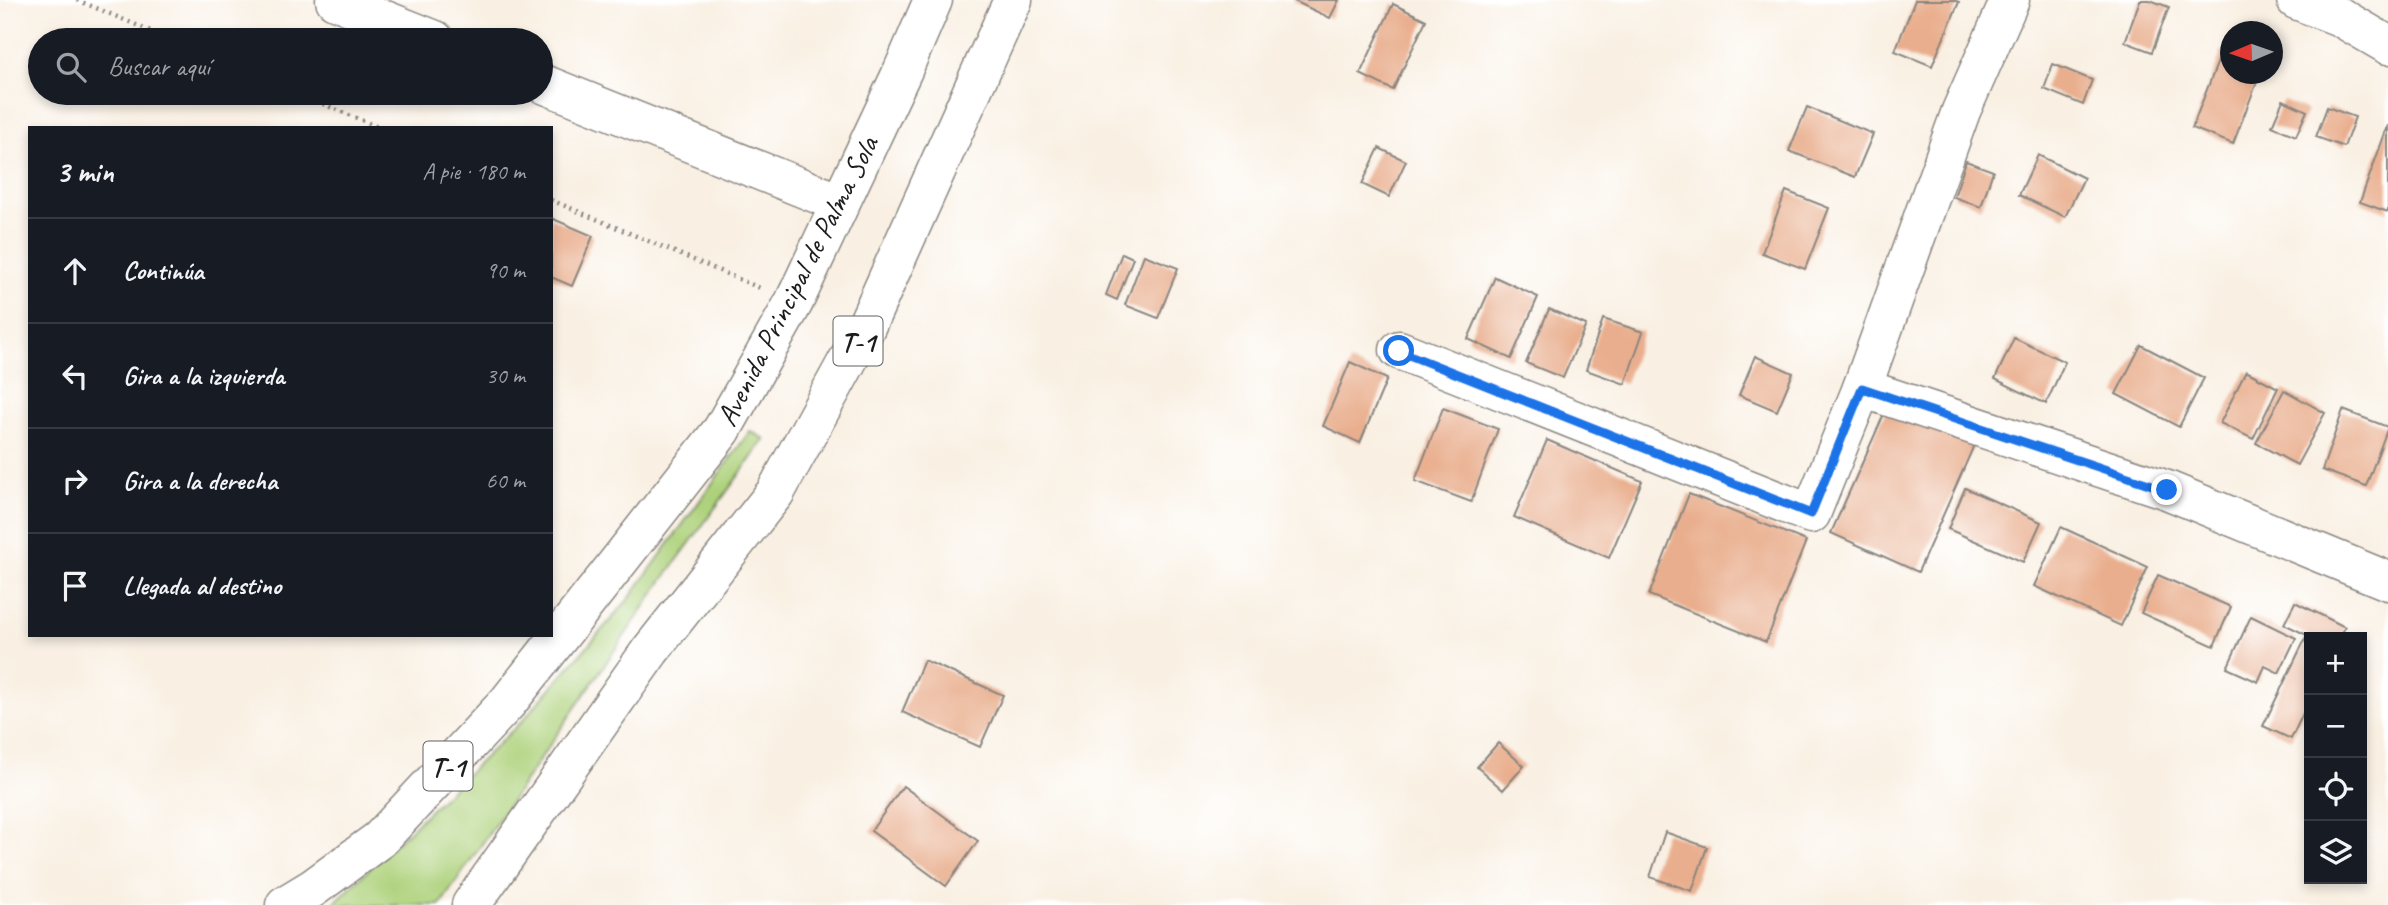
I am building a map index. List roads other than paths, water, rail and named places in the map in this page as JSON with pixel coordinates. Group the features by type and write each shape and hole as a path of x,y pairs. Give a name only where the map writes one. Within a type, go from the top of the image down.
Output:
{"main road":[{"path":"335,0 405,28"},
{"name":"Avenida Principal de Palma Sola","path":"285,905 380,839 508,702 722,430 793,302 903,70 933,0"},
{"name":"T-1","path":"471,905 650,651 775,493 865,329 1013,0"},
{"path":"1399,351 1811,514 1862,388 1961,111 2010,0"},
{"path":"2297,0 2340,17 2388,45"},
{"path":"553,88 840,203"},
{"path":"1862,388 2167,490 2388,581"}]}
